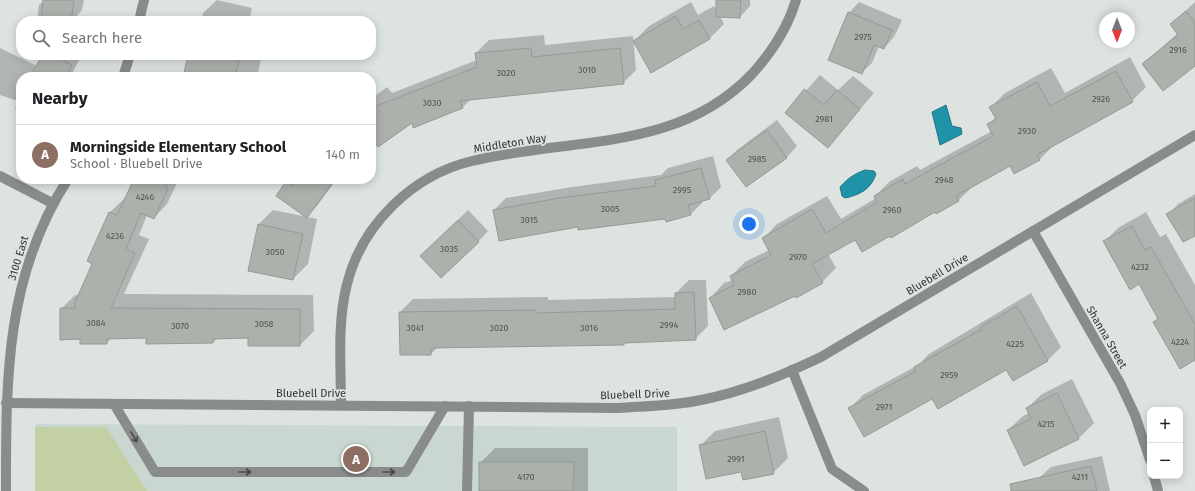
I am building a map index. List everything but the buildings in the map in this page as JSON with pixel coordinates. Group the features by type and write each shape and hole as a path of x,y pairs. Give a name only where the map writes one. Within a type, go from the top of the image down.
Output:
{"street":[{"path":"140,16 144,0"},
{"name":"Middleton Way","path":"341,405 341,326 347,283 355,261 378,221 413,188 430,177 471,161 639,135 686,120 706,111 723,100 741,85 758,66 784,28 796,0"},
{"path":"125,72 128,60"},
{"name":"Bluebell Drive","path":"6,403 618,408 672,405 722,395 792,370 836,348 1195,135"},
{"path":"0,176 52,203"},
{"name":"3100 East","path":"6,491 6,403 14,316 37,237 52,203 65,184"},
{"name":"Shanna Street","path":"1033,231 1120,383 1135,415 1147,451"},
{"path":"792,370 832,469 864,491"},
{"path":"114,404 155,472 406,472 444,406"},
{"path":"467,491 469,406"},
{"path":"1155,479 1158,491"}],"shaded area":[{"path":"36,424 677,427 677,491 35,491"}],"green space":[{"path":"35,427 106,427 147,491 35,491"}],"water":[{"path":"946,105 952,126 961,128 962,134 940,145 932,112"},
{"path":"865,170 874,171 876,174 871,184 860,193 845,198 842,196 840,187 851,177"}],"place":[{"name":"Morningside Elementary School","path":"356,459"}]}
